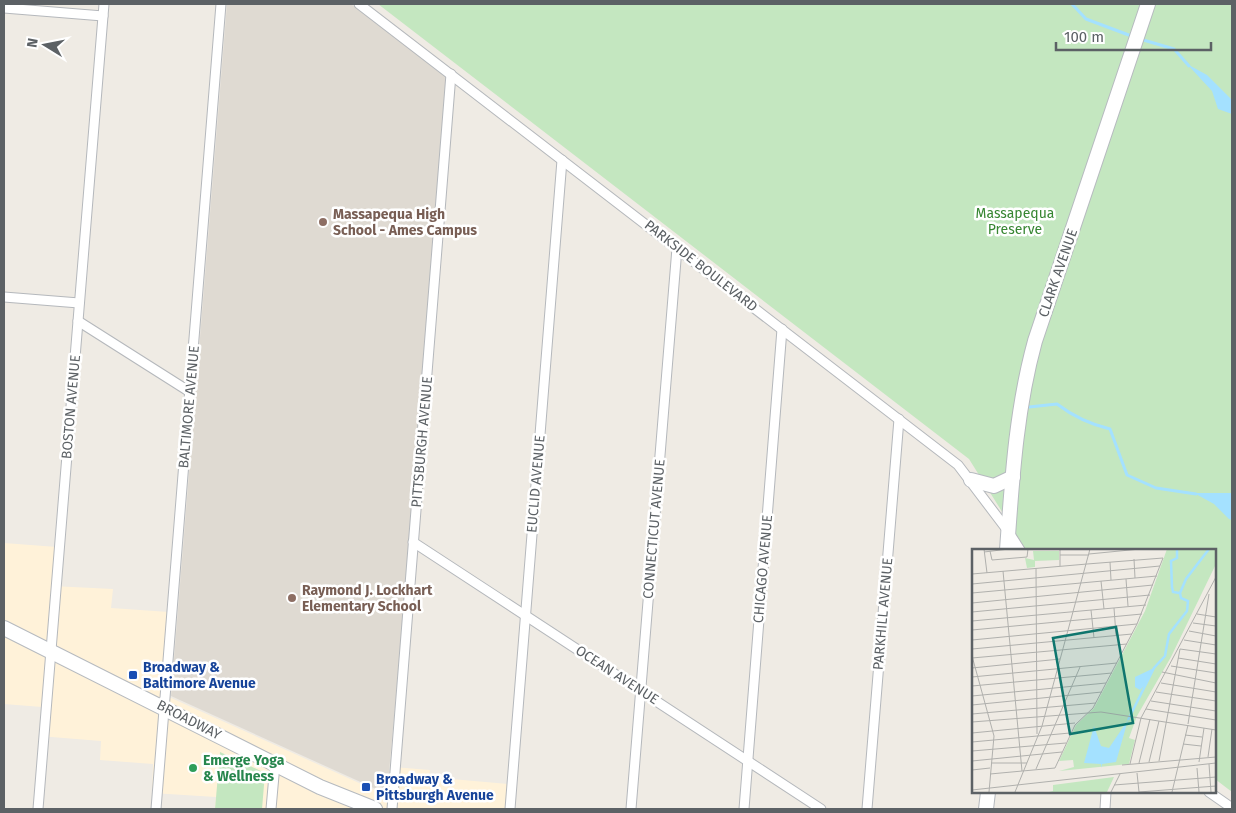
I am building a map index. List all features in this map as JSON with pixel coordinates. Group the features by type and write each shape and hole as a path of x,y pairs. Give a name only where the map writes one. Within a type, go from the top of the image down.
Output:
{"street":[{"name":"BOSTON AVENUE","path":"38,809 104,4"},
{"name":"BALTIMORE AVENUE","path":"156,809 221,4"},
{"name":"PARKSIDE BOULEVARD","path":"359,4 958,465 971,480 1019,549"},
{"path":"4,8 103,16"},
{"name":"CLARK AVENUE","path":"1007,549 1017,422 1024,380 1035,341 1146,10"},
{"name":"PITTSBURGH AVENUE","path":"392,809 452,74"},
{"name":"EUCLID AVENUE","path":"510,809 562,160"},
{"name":"CONNECTICUT AVENUE","path":"631,809 677,248"},
{"path":"4,297 79,303"},
{"path":"78,322 190,392"},
{"name":"CHICAGO AVENUE","path":"744,809 782,329"},
{"name":"PARKHILL AVENUE","path":"867,809 899,419"},
{"path":"971,480 994,486 1013,476"},
{"name":"OCEAN AVENUE","path":"413,542 821,809"},
{"name":"BROADWAY","path":"4,628 165,707 320,787 375,809"},
{"path":"271,809 275,764"},
{"path":"986,809 988,793"},
{"path":"1105,809 1106,793"},
{"path":"1210,793 1223,806 1232,808"}],"shaded area":[{"path":"227,4 351,4 448,76 414,500 387,794 171,696"},
{"path":"4,543 57,547 52,586 113,589 111,608 169,612 161,692 169,697 390,797 393,767 430,770 429,777 508,784 506,809 215,809 216,797 152,793 153,764 100,760 101,741 39,736 42,707 4,704"}],"green space":[{"name":"Massapequa Preserve","path":"378,4 1232,4 1232,792 1216,780 1216,549 1025,549 969,459"},
{"path":"220,752 265,773 262,809 215,809"}],"water":[{"path":"1187,64 1207,75 1232,100 1232,114 1218,109 1212,91"},
{"path":"1194,493 1232,493 1232,520 1214,504"}],"waterway":[{"path":"1072,4 1086,19 1134,37"},
{"path":"1140,39 1174,49 1189,66"},
{"path":"1029,407 1057,404 1082,419 1110,429 1127,475 1156,488 1196,494"}],"place":[{"name":"Massapequa High School - Ames Campus","path":"323,222"},
{"name":"Raymond J. Lockhart Elementary School","path":"292,598"},
{"name":"Broadway & Baltimore Avenue","path":"133,675"},
{"name":"Emerge Yoga & Wellness","path":"193,768"},
{"name":"Broadway & Pittsburgh Avenue","path":"366,787"}]}
